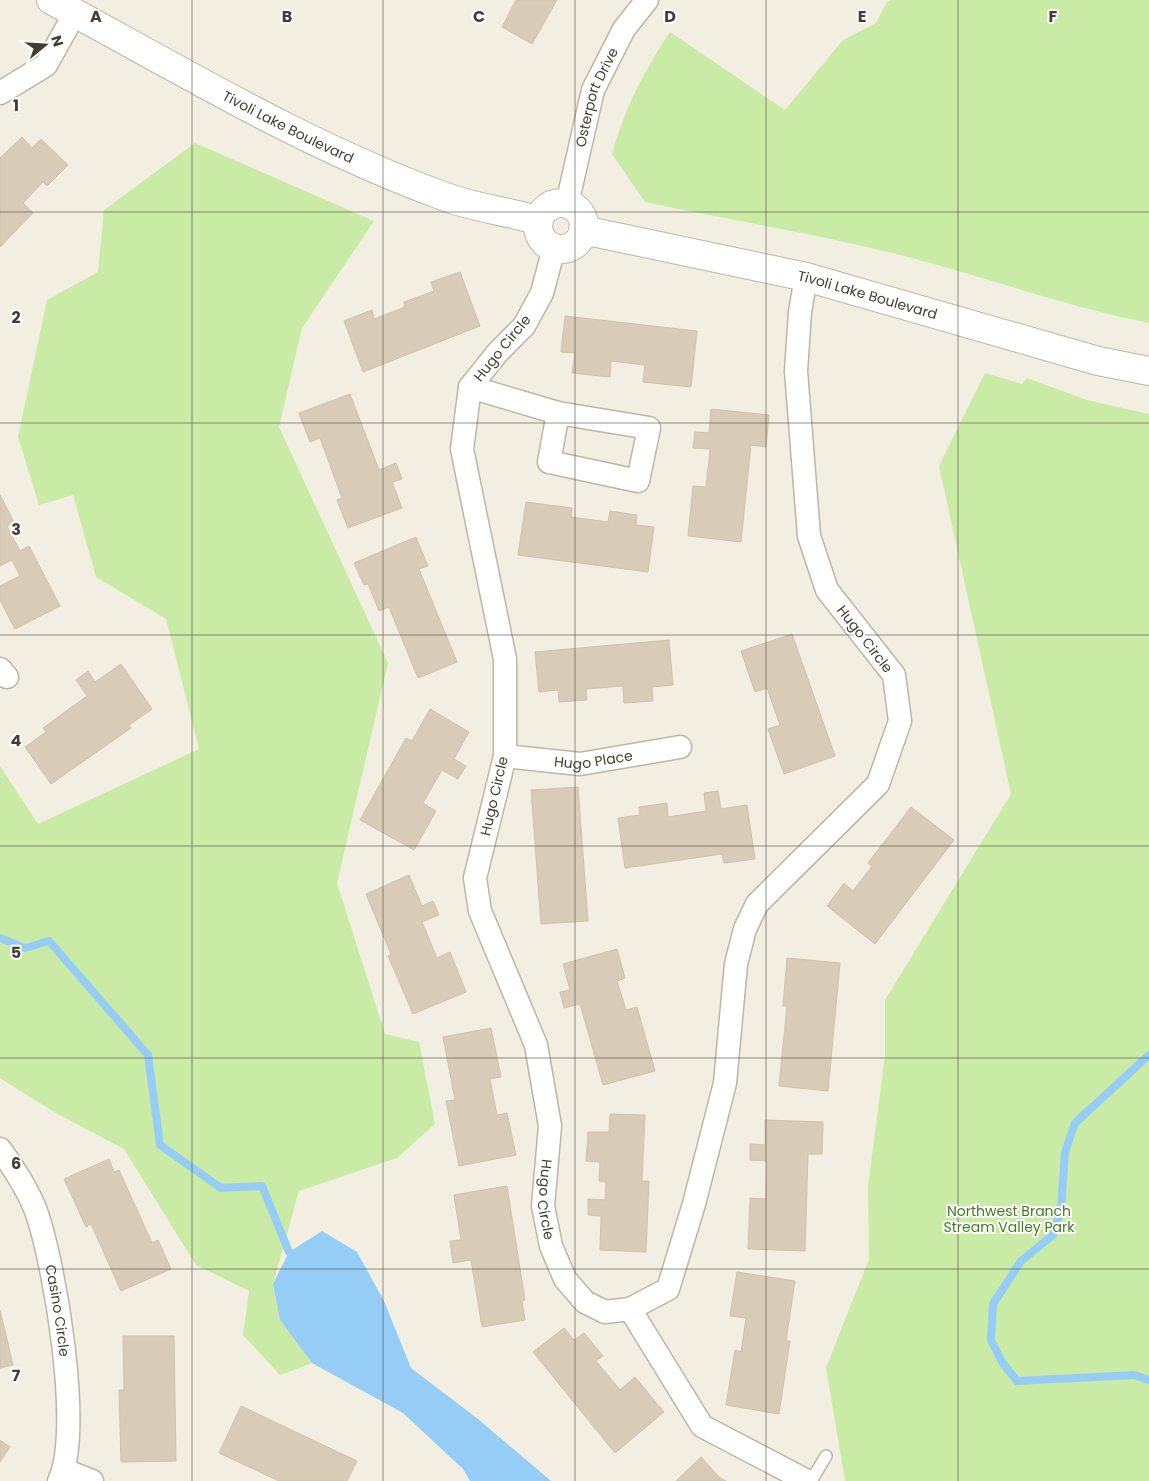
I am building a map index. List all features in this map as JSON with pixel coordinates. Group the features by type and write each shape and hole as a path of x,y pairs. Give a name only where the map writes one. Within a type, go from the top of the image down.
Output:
{"street":[{"name":"Osterport Drive","path":"567,204 592,90 624,29 647,0"},
{"path":"0,93 46,65 63,6"},
{"name":"Tivoli Lake Boulevard","path":"63,6 265,117 386,173 446,197 539,221"},
{"path":"560,204 567,204 578,211 584,223 583,230 576,244 562,250 554,248 543,241 538,228 539,221 546,209 560,204"},
{"name":"Tivoli Lake Boulevard","path":"583,230 806,277 1098,362 1149,371"},
{"name":"Hugo Circle","path":"554,248 542,293 524,326 498,352 470,387 462,449 505,660 505,756 474,878 480,911 536,1046 544,1080 550,1126 543,1206 551,1246 565,1279 585,1302 605,1312 630,1309 668,1289 694,1204 725,1083 736,964 745,929 757,904 878,784 900,721 894,675 827,590 809,536 796,371 800,312 806,277"},
{"path":"470,387 558,413 650,428 638,481 549,462 558,413"},
{"name":"Hugo Place","path":"505,756 580,764 680,747"},
{"name":"Casino Circle","path":"0,1149 36,1210 59,1303 69,1427 61,1476"},
{"path":"630,1309 702,1426 807,1481"},
{"path":"61,1476 92,1481"}],"lane":[{"path":"811,1481 826,1456"}],"green space":[{"path":"891,0 1149,0 1149,323 1089,309 942,266 879,250 645,202 612,154 622,122 636,91 670,32 785,110 843,40 876,23 887,2"},
{"path":"195,143 374,221 302,328 279,427 388,663 337,883 385,1034 419,1042 435,1124 397,1158 299,1191 273,1284 280,1320 312,1363 280,1375 243,1335 249,1291 196,1265 124,1149 54,1112 0,1078 0,766 38,824 199,749 166,619 96,577 73,495 39,505 18,437 47,300 98,272 104,210"},
{"name":"Northwest Branch Stream Valley Park","path":"985,373 1022,384 1027,378 1087,400 1149,414 1149,1481 845,1481 826,1368 869,1259 868,1186 885,1056 885,1000 1011,794 939,466"}],"water":[{"path":"322,1231 357,1252 384,1301 411,1368 478,1419 551,1481 470,1481 463,1469 403,1413 312,1363 280,1320 273,1284 289,1252"}],"building":[{"path":"516,0 557,0 532,44 502,27"},
{"path":"22,137 32,148 41,139 68,165 47,186 43,182 23,203 33,213 0,247 0,158"},
{"path":"460,272 480,326 363,372 344,321 372,310 374,319 405,307 404,302 434,291 431,282"},
{"path":"565,316 697,331 691,387 643,382 645,365 611,361 610,377 572,373 575,353 561,352"},
{"path":"350,394 379,470 396,463 402,479 392,482 402,508 348,528 337,500 342,498 320,438 310,442 299,413"},
{"path":"711,409 769,415 766,447 751,445 741,542 688,536 693,486 706,487 710,449 693,448 695,432 709,433"},
{"path":"0,495 14,522 7,526 20,551 29,546 60,606 15,629 0,600 0,586 20,576 12,560 0,566"},
{"path":"526,502 572,508 571,517 608,522 610,511 637,515 636,525 654,527 648,572 518,555"},
{"path":"416,537 428,566 419,569 457,662 418,678 389,607 379,611 368,584 364,585 354,563"},
{"path":"792,634 835,756 784,774 768,729 780,725 767,688 755,692 741,651"},
{"path":"669,640 673,685 652,687 653,701 624,703 623,686 586,689 587,700 559,702 558,690 539,692 535,652"},
{"path":"121,664 152,709 129,725 131,728 51,784 25,747 46,732 43,728 87,696 76,680 88,671 95,682"},
{"path":"430,709 469,732 454,759 466,766 458,779 442,770 423,803 436,811 414,850 360,820 406,738 412,741"},
{"path":"578,787 588,921 541,924 531,790"},
{"path":"718,791 721,809 747,805 755,859 724,863 722,854 625,868 618,818 640,815 639,807 667,803 668,817 706,811 704,793"},
{"path":"911,807 954,840 875,944 827,906 844,883 853,891 872,866 868,863"},
{"path":"409,875 422,906 433,901 439,915 422,922 437,958 450,952 466,992 413,1014 388,956 391,954 366,894"},
{"path":"617,949 625,978 617,981 626,1010 637,1007 655,1071 603,1085 580,1004 564,1008 560,992 570,990 563,964"},
{"path":"787,958 840,963 828,1091 779,1086 787,1006 783,1006"},
{"path":"491,1028 501,1077 490,1079 497,1115 507,1113 516,1155 459,1166 446,1101 455,1100 443,1037"},
{"path":"610,1114 645,1115 642,1181 649,1181 646,1252 600,1250 601,1216 588,1215 588,1199 605,1200 606,1182 599,1181 600,1162 586,1161 588,1132 609,1132"},
{"path":"765,1120 823,1122 822,1154 808,1154 805,1251 748,1249 750,1198 766,1199 767,1161 750,1160 750,1144 765,1145"},
{"path":"109,1159 114,1172 119,1170 152,1243 158,1240 171,1269 121,1291 91,1224 86,1227 64,1179"},
{"path":"507,1186 525,1300 522,1301 525,1320 482,1327 471,1260 453,1263 450,1241 461,1240 454,1195"},
{"path":"737,1272 795,1281 786,1341 790,1341 779,1414 726,1405 735,1350 741,1352 746,1318 730,1316"},
{"path":"0,1310 13,1365 0,1368"},
{"path":"564,1328 574,1340 584,1333 603,1356 596,1361 620,1390 635,1377 664,1412 615,1453 533,1352"},
{"path":"123,1336 174,1336 176,1461 121,1462 119,1390 124,1390"},
{"path":"241,1406 357,1461 347,1481 279,1481 219,1453"},
{"path":"0,1440 10,1447 0,1462"},
{"path":"701,1457 719,1477 726,1481 676,1481"}],"waterway":[{"path":"0,938 25,948 49,941 148,1055 160,1145 221,1188 262,1186 289,1252"},
{"path":"1149,1055 1075,1123 1065,1152 1061,1209 1053,1235 1021,1261 993,1304 991,1340 1002,1362 1017,1381 1134,1375 1149,1380"}]}
